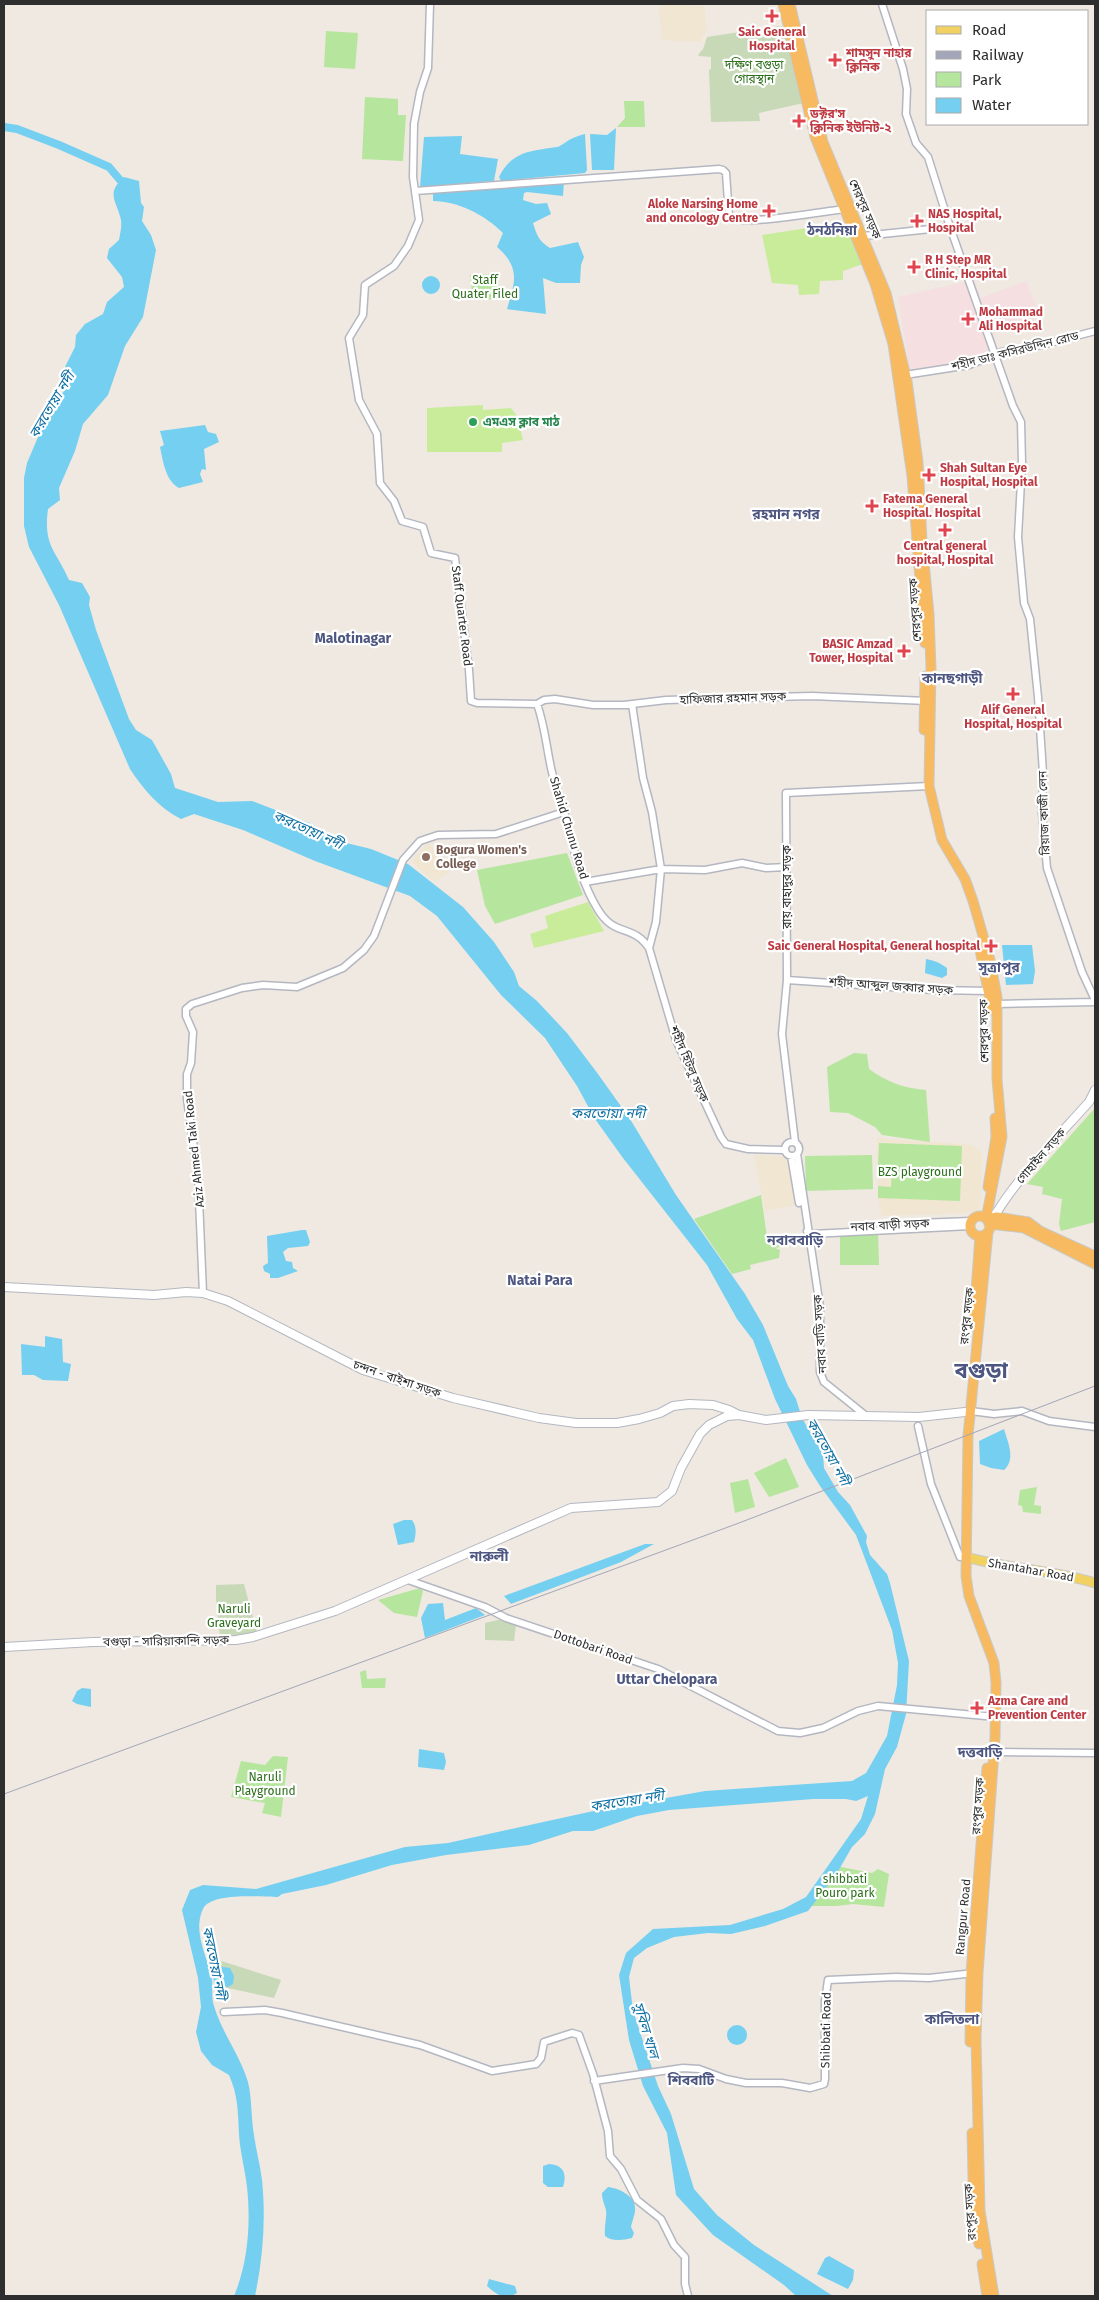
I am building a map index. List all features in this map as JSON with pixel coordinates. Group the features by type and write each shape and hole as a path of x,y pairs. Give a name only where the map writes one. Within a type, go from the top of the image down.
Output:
{"highway":[{"name":"শেরপুর সড়ক","path":"783,4 815,137 848,209 863,236 886,294 905,375 918,467 922,541 930,624 926,786 942,840 970,891 986,946 997,1004 997,1079 1002,1137 986,1224"},
{"name":"শেরপুর সড়ক","path":"790,4 823,142 881,303 898,375 912,476 927,701"},
{"name":"শেরপুর সড়ক","path":"986,1224 996,1137 993,990"},
{"path":"986,1224 973,1234 971,1224 976,1217 986,1224 1024,1228 1081,1253 1095,1256"},
{"name":"রংপুর সড়ক","path":"986,1224 968,1412 963,1557 969,1596 994,1665 991,1752 974,1973 980,2212 994,2296"},
{"path":"1081,1253 1095,1264"},
{"name":"Rangpur Road","path":"971,2085 974,1973"},
{"name":"রংপুর সড়ক","path":"971,2085 974,2219 987,2296"}],"main road":[{"name":"গোহাইল সড়ক","path":"986,1224 1033,1164 1095,1094"},
{"path":"992,1196 996,1203 1003,1202"},
{"name":"চন্দন - বাইশা সড়ক","path":"4,1287 154,1295 186,1292 203,1293 228,1302 364,1370 432,1392 539,1418 576,1423 617,1423 639,1420 660,1413 673,1406 689,1404 713,1405 729,1410 739,1416"},
{"path":"739,1416 766,1420 808,1415 905,1417 968,1412"},
{"name":"বগুড়া - সারিয়াকান্দি সড়ক","path":"4,1647 93,1642 244,1639 335,1611 571,1508 658,1502 672,1491 681,1468 700,1434 709,1425 727,1416 739,1416"},
{"name":"Shantahar Road","path":"963,1557 993,1564 1052,1573 1095,1583"}],"street":[{"name":"Staff Quarter Road","path":"430,4 428,68 415,114 413,177 419,218 413,236 394,266 365,285 363,315 349,338 359,400 377,434 380,483 394,501 399,516 404,522 423,527 431,552 455,558 470,670 471,701 476,703 537,704"},
{"name":"রিয়াজ কাজী লেন","path":"882,4 903,69 907,89 906,114 916,144 928,157 994,354 1013,406 1022,422 1018,537 1024,602 1030,619 1038,706 1043,773 1042,813 1047,868 1082,972 1095,1001"},
{"path":"415,190 719,169 726,173 729,216 735,220 775,218 848,209"},
{"path":"863,236 950,227"},
{"name":"শহীদ ডাঃ কসিরউদ্দিন রোড","path":"905,375 969,365 994,354 1095,331"},
{"name":"হাফিজার রহমান সড়ক","path":"537,704 544,700 593,706 666,700 812,696 927,701"},
{"name":"Shahid Chunu Road","path":"537,704 546,737 555,787 585,882 596,907 607,923 619,930 642,938 649,948"},
{"path":"632,704 643,778 652,812 662,869 656,922 649,948"},
{"name":"রায় বাহাদুর সড়ক","path":"794,1142 782,1034 787,980 786,793 926,786"},
{"name":"Aziz Ahmed Taki Road","path":"203,1293 198,1176 187,1099 187,1074 191,1063 192,1032 186,1016 186,1009 192,1004 242,988 264,985 297,987 343,968 364,950 374,936 403,860 420,840 438,835 496,834 564,812"},
{"path":"585,882 662,869 704,870 742,863 766,868 786,868"},
{"name":"শহীদ হিটলু সড়ক","path":"649,948 676,1040 721,1137 728,1145 785,1150"},
{"name":"শহীদ আব্দুল জব্বার সড়ক","path":"787,980 934,990 993,990"},
{"path":"997,1004 1095,1001"},
{"path":"794,1142 788,1143 785,1150 794,1155"},
{"name":"নবাব বাড়ি সড়ক","path":"794,1142 799,1148 794,1155 802,1218 804,1227 809,1230 820,1307 820,1372 824,1382 865,1415"},
{"name":"নবাব বাড়ী সড়ক","path":"809,1230 971,1224"},
{"path":"968,1412 994,1414 1022,1410 1049,1421 1095,1427"},
{"path":"918,1426 924,1416"},
{"path":"905,1417 918,1426 931,1484 963,1557"},
{"name":"Dottobari Road","path":"408,1580 485,1607 499,1614 658,1669 778,1731 788,1733 823,1728 858,1711 878,1706 922,1712 993,1717"},
{"path":"991,1752 1095,1753"},
{"name":"Shibbati Road","path":"594,2081 672,2068 699,2069 726,2079 746,2083 782,2083 817,2087 824,2084 825,2079 825,2001 828,1980 896,1977 929,1978 974,1973"},
{"path":"224,2012 265,2010 282,2013 420,2045 492,2071 536,2064 541,2058 544,2042 575,2033 579,2035 585,2049 608,2131 610,2156 621,2169 637,2200 661,2219 674,2245 685,2257 685,2284 688,2296"}],"shaded area":[{"path":"663,4 705,6 706,32 701,42 662,40 659,10"},
{"name":"Mohammad Ali Hospital","path":"974,280 981,298 1026,281 1036,307 1032,329 993,333 1002,362 911,377 898,297"},
{"name":"Bogura Women's College","path":"428,842 449,872 435,882 411,862"},
{"path":"877,1138 973,1145 982,1154 980,1209 967,1213 882,1216 878,1198"},
{"path":"754,1155 787,1157 795,1205 765,1211"}],"green space":[{"name":"দক্ষিণ বগুড়া গোরস্থান","path":"779,26 785,27 804,103 759,113 760,121 711,122 709,70 711,69 711,57 698,55 703,49 707,37"},
{"path":"326,31 358,33 355,69 324,67"},
{"path":"365,97 398,99 398,115 406,115 403,161 362,159"},
{"path":"624,101 644,101 645,127 617,127 625,118"},
{"path":"846,222 863,264 843,271 843,280 820,281 819,294 799,295 798,285 772,283 762,235"},
{"name":"Staff Quater Filed","path":"498,274 499,299 473,300 470,275"},
{"name":"এমএস ক্লাব মাঠ","path":"483,405 483,410 511,408 517,416 523,440 502,443 502,452 427,452 427,408"},
{"path":"567,853 583,895 495,924 485,906 477,870"},
{"path":"588,902 604,931 534,948 530,934 548,928 545,916"},
{"path":"854,1053 867,1054 869,1069 882,1077 896,1084 926,1090 930,1142 882,1135 875,1127 848,1113 830,1112 827,1067"},
{"path":"1095,1108 1095,1222 1061,1231 1059,1224 1062,1199 1042,1194 1043,1187 1027,1184"},
{"name":"BZS playground","path":"879,1143 962,1146 960,1201 878,1198 878,1186 891,1187 892,1166 878,1166"},
{"path":"872,1155 873,1189 806,1191 805,1156"},
{"path":"761,1195 768,1244 809,1235 810,1240 775,1248 780,1250 779,1258 750,1265 751,1269 732,1274 694,1219"},
{"path":"840,1232 878,1232 879,1265 840,1265"},
{"path":"786,1458 799,1487 769,1497 754,1473"},
{"path":"748,1479 755,1507 735,1513 730,1483"},
{"path":"1037,1487 1034,1505 1041,1506 1041,1514 1023,1512 1022,1506 1018,1505 1020,1490"},
{"name":"Naruli Graveyard","path":"244,1584 257,1633 220,1638 216,1585"},
{"path":"420,1588 423,1591 417,1617 394,1613 378,1600"},
{"path":"506,1618 516,1625 514,1641 485,1640 485,1623"},
{"path":"366,1670 367,1679 386,1678 385,1688 362,1688 360,1672"},
{"name":"Naruli Playground","path":"273,1756 288,1757 281,1817 262,1813 265,1803 231,1797 241,1761 265,1765"},
{"name":"shibbati Pouro park","path":"836,1866 872,1873 878,1869 889,1874 884,1907 853,1904 809,1906"},
{"path":"215,1959 281,1980 274,1998 214,1985"}],"water":[{"path":"616,128 614,170 592,170 590,134 607,135"},
{"path":"585,134 587,170 585,173 501,181 499,177 504,168 516,157 531,151 559,146 579,135"},
{"path":"462,136 460,154 498,159 494,181 420,187 424,137"},
{"path":"124,177 139,181 141,203 144,207 142,221 151,235 156,250 143,317 125,346 108,395 83,424 75,451 59,488 60,500 48,509 47,531 52,547 69,580 82,583 90,597 89,605 96,630 129,719 136,730 152,740 171,774 175,788 218,802 252,801 312,824 338,841 371,849 408,864 463,907 494,942 514,972 519,986 537,1001 567,1033 598,1074 630,1119 676,1195 745,1294 763,1325 788,1386 796,1399 802,1418 823,1454 824,1468 838,1492 850,1505 867,1536 866,1542 870,1555 887,1574 909,1661 906,1714 897,1747 885,1769 875,1814 865,1834 852,1847 837,1873 808,1911 765,1926 731,1934 708,1933 674,1937 647,1948 634,1958 629,1977 633,2011 658,2086 671,2114 694,2189 717,2215 754,2245 833,2296 796,2296 784,2285 713,2235 676,2195 667,2133 643,2086 629,2040 619,1975 626,1953 653,1929 730,1925 783,1909 806,1897 861,1819 868,1796 856,1801 846,1799 813,1799 669,1810 637,1816 593,1831 573,1831 529,1845 446,1855 392,1865 326,1885 282,1894 278,1897 249,1896 226,1898 208,1904 203,1909 200,1918 200,1936 212,1980 213,2000 217,2016 245,2072 248,2082 264,2209 260,2267 255,2296 234,2296 243,2270 247,2243 249,2215 247,2187 237,2104 232,2082 229,2075 212,2065 201,2051 196,2032 201,2007 198,1978 182,1910 190,1890 203,1885 256,1889 405,1847 448,1843 589,1812 705,1791 852,1781 866,1773 887,1736 897,1685 898,1663 892,1630 856,1535 807,1465 775,1399 753,1340 737,1319 707,1265 623,1158 595,1119 577,1086 545,1038 501,995 437,916 410,896 315,861 243,830 194,814 181,819 166,810 152,798 130,769 59,605 29,547 24,526 24,478 27,463 44,423 47,409 67,386 65,367 75,347 76,335 85,324 103,314 107,302 124,287 122,277 107,258 109,249 119,240 121,220 114,193 118,183"},
{"path":"564,181 563,196 527,192 524,193 523,200 536,204 547,203 551,214 533,223 543,243 550,248 578,242 584,257 581,265 580,283 556,283 543,278 546,314 507,309 514,276 510,262 497,247 503,233 488,220 471,210 452,203 433,201 433,192"},
{"path":"431,276 437,279 440,285 437,291 431,294 425,291 422,285 425,279"},
{"path":"205,425 208,432 216,434 219,442 204,449 206,470 202,469 200,474 203,482 179,488 168,476 162,459 160,447 164,445 160,431"},
{"path":"1002,945 1032,945 1035,971 1033,984 1006,985"},
{"path":"926,959 937,962 947,968 947,975 942,978 925,973"},
{"path":"306,1230 310,1242 308,1246 288,1248 283,1252 286,1261 292,1262 293,1268 298,1271 278,1278 270,1278 270,1274 264,1271 263,1266 268,1263 267,1236"},
{"path":"45,1336 62,1339 63,1362 71,1364 68,1381 43,1380 34,1375 22,1375 21,1344 45,1347"},
{"path":"1004,1429 1010,1451 1008,1466 1004,1470 980,1464 979,1441"},
{"path":"404,1520 412,1520 415,1525 414,1542 398,1545 393,1524"},
{"path":"645,1544 654,1544 621,1562 511,1604 504,1596"},
{"path":"443,1603 445,1620 476,1608 485,1615 425,1638 421,1618 428,1604"},
{"path":"82,1688 91,1689 91,1707 72,1701 77,1691"},
{"path":"419,1749 444,1753 446,1762 444,1770 418,1767"},
{"path":"217,1966 230,1968 234,1976 233,1984 228,1987 214,1985 213,1973"},
{"path":"737,2025 744,2028 747,2035 744,2042 737,2045 730,2042 727,2035 730,2028"},
{"path":"549,2164 558,2166 563,2171 565,2178 563,2187 548,2187 543,2183 543,2166"},
{"path":"608,2187 625,2193 634,2203 635,2212 631,2227 634,2233 632,2238 615,2240 605,2236 606,2210 602,2193"},
{"path":"829,2256 854,2270 853,2280 848,2289 817,2274 825,2258"},
{"path":"489,2279 515,2286 517,2293 505,2296 494,2292 487,2286"}],"waterway":[{"name":"করতোয়া নদী","path":"4,127 17,129 109,167 126,187"}],"railway":[{"path":"4,1794 739,1523 1095,1386"}],"place":[{"name":"Saic General Hospital","path":"772,16"},
{"name":"শামসুন নাহার ক্লিনিক","path":"835,60"},
{"name":"ডক্টর'স ক্লিনিক ইউনিট-২","path":"799,121"},
{"name":"Aloke Narsing Home and oncology Centre","path":"769,211"},
{"name":"NAS Hospital, Hospital","path":"917,221"},
{"name":"R H Step MR Clinic, Hospital","path":"914,267"},
{"name":"Mohammad Ali Hospital","path":"968,319"},
{"name":"এমএস ক্লাব মাঠ","path":"473,422"},
{"name":"Shah Sultan Eye Hospital, Hospital","path":"929,475"},
{"name":"Fatema General Hospital. Hospital","path":"872,506"},
{"name":"Central general hospital, Hospital","path":"945,530"},
{"name":"BASIC Amzad Tower, Hospital","path":"904,651"},
{"name":"Alif General Hospital, Hospital","path":"1013,694"},
{"name":"Bogura Women's College","path":"426,857"},
{"name":"Saic General Hospital, General hospital","path":"991,946"},
{"name":"Azma Care and Prevention Center","path":"977,1708"}],"district":[{"name":"ঠনঠনিয়া","path":"832,230"},
{"name":"রহমান নগর","path":"786,514"},
{"name":"Malotinagar","path":"353,638"},
{"name":"কানছগাড়ী","path":"952,678"},
{"name":"সূত্রাপুর","path":"999,967"},
{"name":"নবাববাড়ি","path":"795,1240"},
{"name":"Natai Para","path":"540,1280"},
{"name":"বগুড়া","path":"981,1370"},
{"name":"নারুলী","path":"489,1556"},
{"name":"Uttar Chelopara","path":"667,1679"},
{"name":"দত্তবাড়ি","path":"980,1752"},
{"name":"কালিতলা","path":"952,2019"},
{"name":"শিববাটি","path":"691,2080"}],"water label":[{"name":"সুবিল খাল","path":"646,2030"}]}
